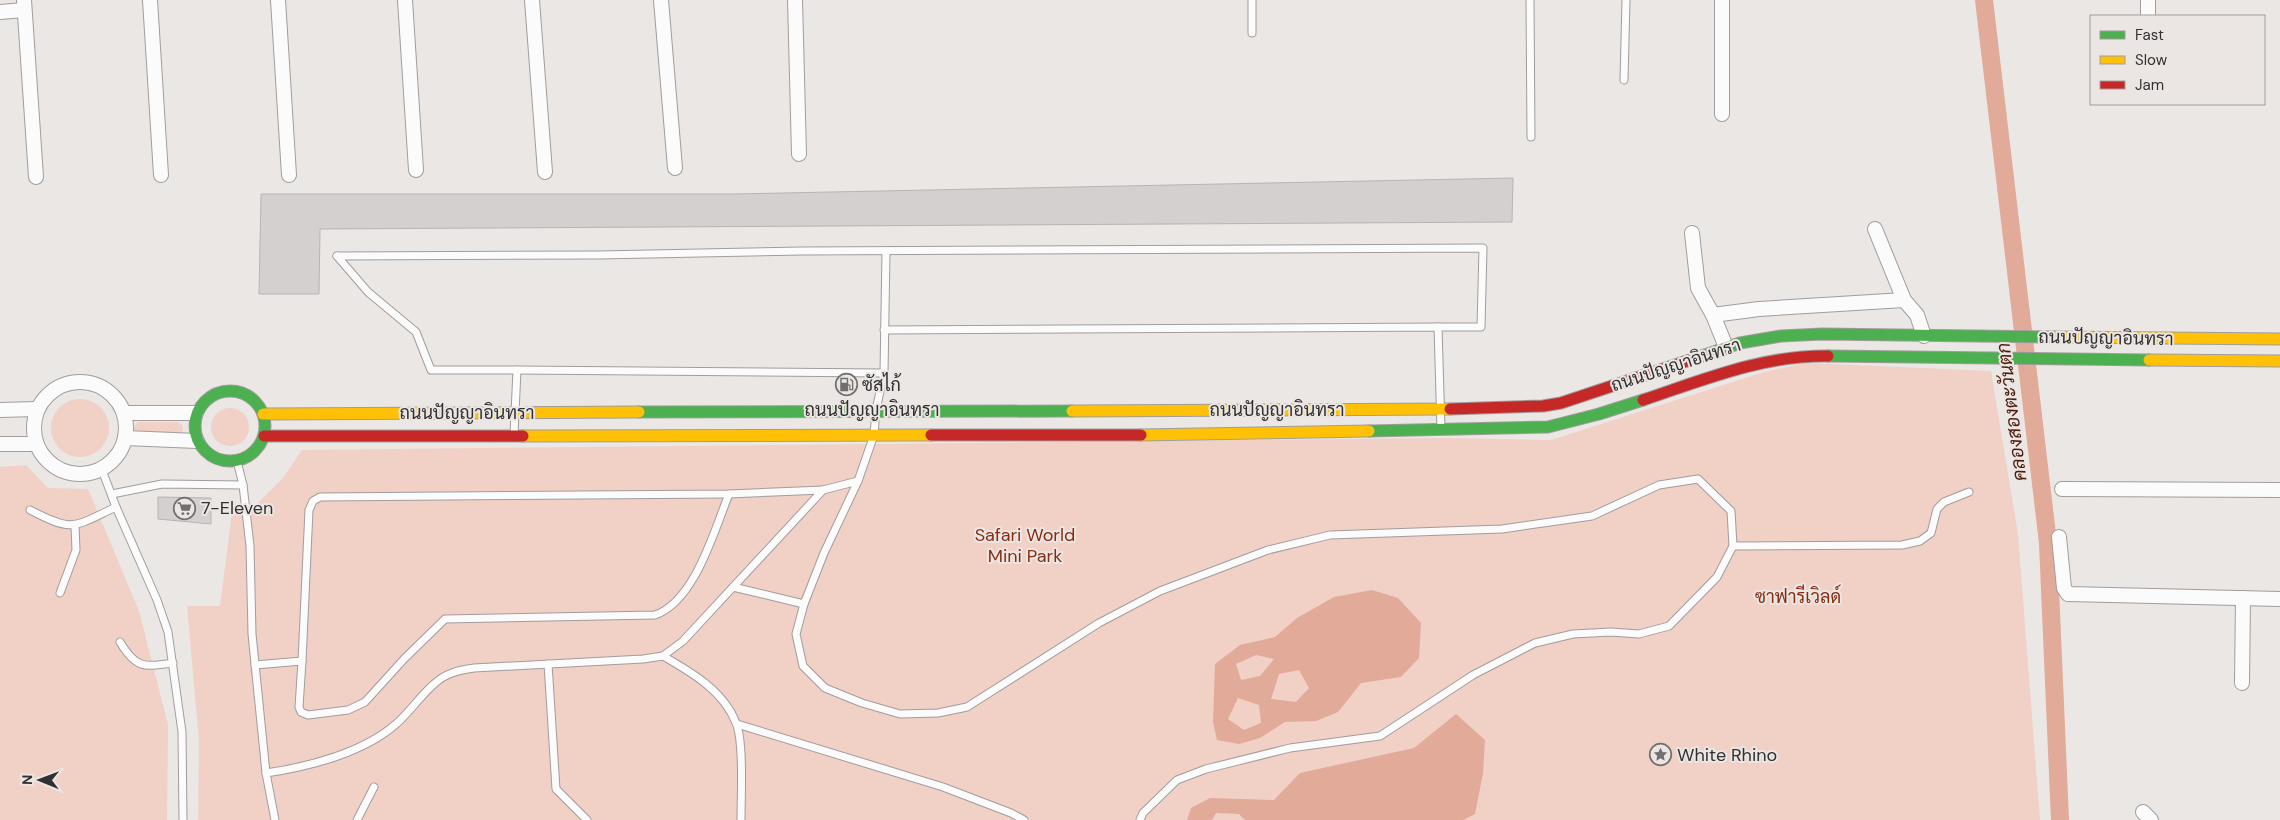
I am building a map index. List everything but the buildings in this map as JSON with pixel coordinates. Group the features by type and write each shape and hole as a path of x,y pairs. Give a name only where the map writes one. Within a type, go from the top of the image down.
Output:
{"street":[{"path":"150,0 160,174"},
{"path":"278,0 289,175"},
{"path":"405,0 416,170"},
{"path":"532,0 545,172"},
{"path":"661,0 675,168"},
{"path":"795,0 798,154"},
{"path":"1722,0 1722,114"},
{"path":"2148,0 2148,15"},
{"path":"0,12 24,5 36,177"},
{"path":"1875,229 1904,300 1917,315 1924,336"},
{"path":"1692,233 1698,288 1713,315 1726,347"},
{"path":"1713,315 1806,305 1904,300"},
{"name":"ถนนปัญญาอินทรา","path":"264,414 876,410 1440,410 1543,406 1562,403 1726,347 1781,336 1822,334 2280,339"},
{"path":"2016,336 2016,358"},
{"name":"ถนนปัญญาอินทรา","path":"264,436 1152,435 1442,431 1548,427 1599,414 1737,369 1774,360 1812,356 2280,361"},
{"path":"82,382 100,386 115,397 124,413 125,438 117,456 102,470 83,475 63,472 46,461 36,444 33,427 37,410 48,394 64,384 82,382"},
{"path":"231,390 244,393 256,402 264,414 264,436 257,450 245,459 230,462 216,460 205,452 197,441 196,413 204,400 216,393 231,390"},
{"path":"0,410 37,410"},
{"path":"124,413 196,413"},
{"path":"125,438 197,441"},
{"path":"0,444 36,444"},
{"path":"2062,489 2280,490"},
{"path":"2058,537 2064,588 2068,594 2280,599"},
{"path":"2242,683 2243,598"}],"lane":[{"path":"1252,0 1252,33"},
{"path":"1530,0 1531,137"},
{"path":"1624,80 1626,0"},
{"path":"884,330 1481,327 1483,248 337,256 368,292 416,332 431,370 884,373"},
{"path":"886,251 884,373 876,410 874,435 858,481 824,553 804,604 796,634 803,666 825,688 862,703 900,714 938,713 967,708 1099,623 1160,591 1268,550 1330,535 1502,529 1592,516 1659,485 1698,479 1732,511 1732,546 1717,577 1669,626 1639,634 1611,632 1573,634 1535,643 1473,675 1380,736 1290,748 1206,770 1177,780 1143,813 1140,820"},
{"path":"1438,326 1442,431"},
{"path":"514,435 517,370"},
{"path":"237,461 243,485 250,546 252,634 266,773 275,820"},
{"path":"102,470 116,507 157,600 168,632 174,664 182,732 183,820"},
{"path":"729,494 697,574 670,607 662,612 655,615 578,618 445,619 404,659 365,702 348,710 308,715 301,712 299,707 310,510 313,501 320,497 729,494 823,490 858,481"},
{"path":"112,494 162,484 243,485"},
{"path":"266,773 295,769 336,756 375,740 397,724 424,694 450,673 474,668 643,659 663,656 683,641 823,490"},
{"path":"1732,546 1902,545 1920,541 1931,533 1937,508 1944,502 1969,492"},
{"path":"30,510 63,525 75,526 116,507"},
{"path":"60,593 76,550 75,526"},
{"path":"732,587 804,604"},
{"path":"120,642 129,658 137,664 149,666 174,664"},
{"path":"663,656 695,674 723,701 737,724 740,753 741,820"},
{"path":"255,665 302,661"},
{"path":"548,664 556,789 587,820"},
{"path":"737,724 943,787 1011,813 1024,820"},
{"path":"357,820 374,787"}],"green space":[{"name":"ซาฟารีเวิลด์","path":"1806,363 1991,371 2018,534 2040,820 198,820 199,741 187,606 220,606 233,505 256,505 283,478 302,450 1449,438 1551,440 1764,372"},
{"path":"74,399 86,399 101,407 109,422 109,434 101,449 86,457 74,457 59,449 51,434 51,422 59,407"},
{"path":"230,408 237,409 243,414 248,420 248,434 243,440 237,445 230,446 223,445 217,440 212,434 211,427 212,420 217,414 223,409"},
{"path":"138,422 177,422 183,426 183,431 177,435 138,433 133,429"},
{"path":"26,465 48,488 88,489 139,611 168,725 167,820 0,820 0,467"}],"shaded area":[{"path":"1372,590 1398,598 1421,623 1419,658 1401,677 1361,683 1338,712 1316,721 1285,722 1260,738 1239,744 1217,740 1213,722 1215,664 1240,645 1275,637 1297,618 1334,597","holes":["1256,655 1274,659 1260,676 1241,680 1236,664","1299,670 1309,688 1296,702 1271,699 1279,674","1238,698 1259,705 1261,723 1244,730 1228,719"]},
{"path":"1456,714 1485,740 1483,773 1475,814 1463,820 1245,820 1239,814 1216,813 1212,820 1187,820 1191,808 1210,798 1274,800 1300,773 1414,748"}],"waterway":[{"name":"คลองสองตะวันตก","path":"1984,0 2048,543 2060,820"}],"traffic: fast":[{"path":"1702,356 1740,343 1781,336 1822,334 2053,337"},
{"path":"1828,356 2149,360"},
{"path":"237,391 250,397 259,406 263,412 265,426 263,440 255,451 244,459 223,461 216,459 205,451 197,440 195,419 197,412 205,401 216,393 237,391"},
{"path":"1369,431 1548,427 1643,400"},
{"path":"639,412 1072,411"}],"traffic: slow":[{"path":"2053,337 2280,339"},
{"path":"2149,360 2280,361"},
{"path":"1072,411 1450,409"},
{"path":"263,414 639,412"},
{"path":"1141,435 1369,431"},
{"path":"523,436 931,435"}],"traffic: jam":[{"path":"1450,409 1543,406 1561,403 1702,356"},
{"path":"1643,400 1757,364 1804,357 1828,356"},
{"path":"931,435 1141,435"},
{"path":"264,436 523,436"}],"place":[{"name":"ซัสไก้","path":"846,385"},
{"name":"7-Eleven","path":"185,508"},
{"name":"White Rhino","path":"1661,755"}],"park label":[{"name":"Safari World Mini Park","path":"1025,545"}]}
